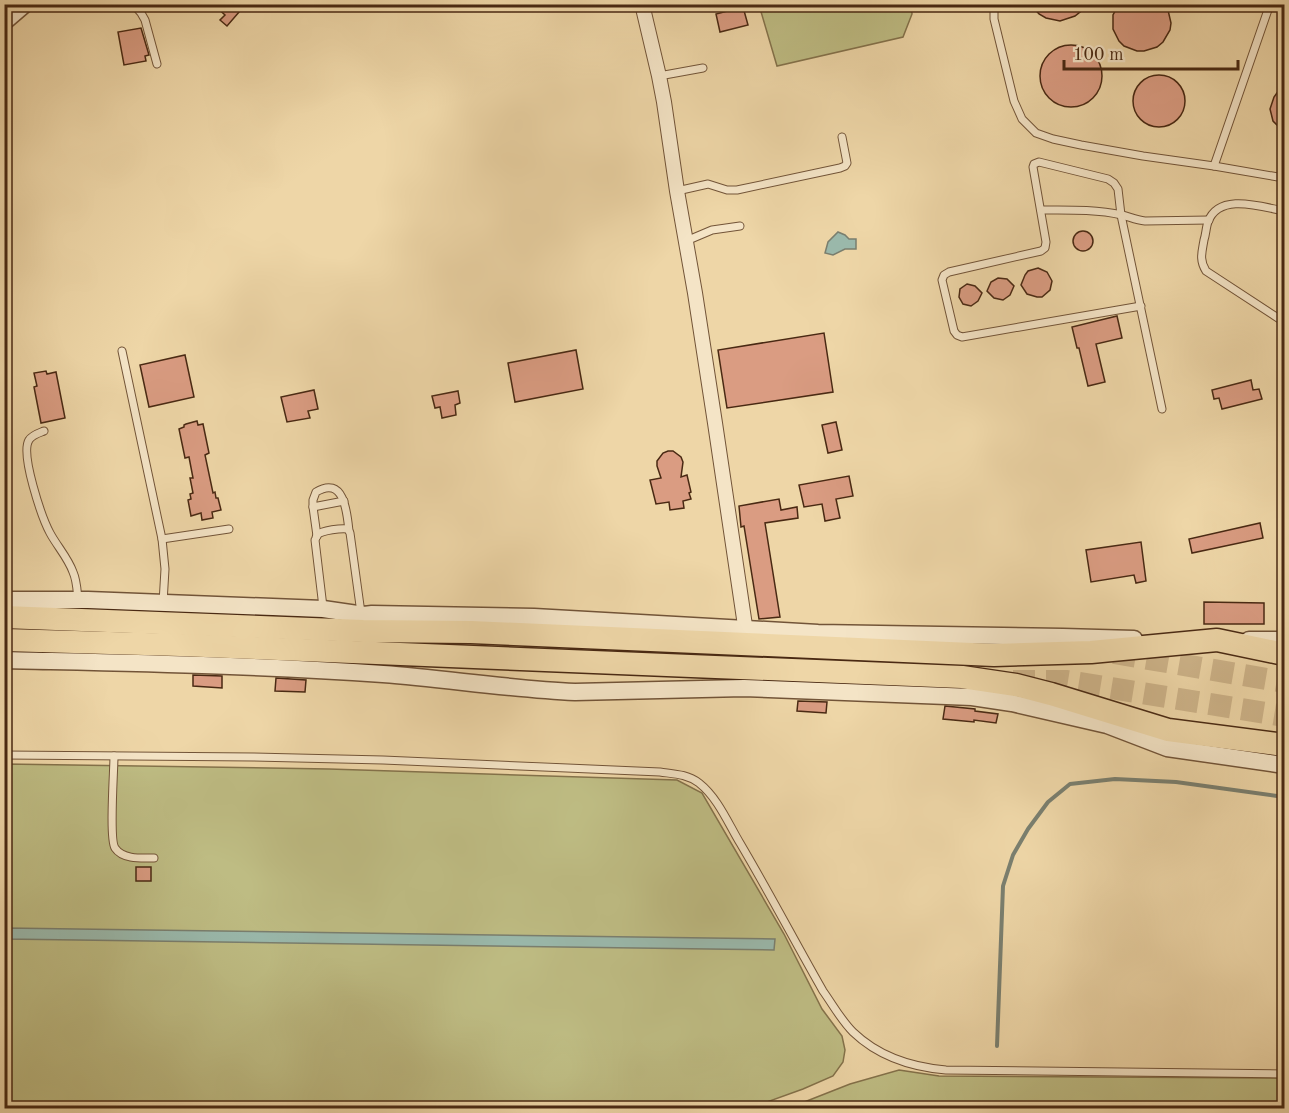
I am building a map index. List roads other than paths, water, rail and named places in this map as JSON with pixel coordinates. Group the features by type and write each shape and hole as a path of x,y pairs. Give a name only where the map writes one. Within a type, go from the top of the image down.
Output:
{"highway":[{"path":"4,617 363,620 471,632 747,637 994,655 1091,652 1216,640 1284,654"},
{"path":"4,640 936,675 1016,685 1168,730 1284,745"}],"street":[{"path":"4,22 25,4"},
{"path":"642,4 659,76 716,423 747,637"},
{"path":"4,600 78,600 323,609 363,620"},
{"path":"1216,640 1284,640"},
{"path":"4,660 205,664 316,670 553,691 744,688 951,696 1012,703 1107,725 1167,748 1284,765"}],"lane":[{"path":"132,4 145,20 158,64"},
{"path":"996,4 994,19 1014,101 1023,119 1036,133 1081,145 1284,178"},
{"path":"1214,166 1270,4"},
{"path":"659,76 703,69"},
{"path":"677,191 708,184 727,190 738,190 840,168 847,163 842,137"},
{"path":"1141,306 962,337 954,331 942,280 949,272 1045,248 1034,164 1039,162 1108,179 1118,189 1122,215 1141,306 1161,409"},
{"path":"1284,211 1239,203 1223,206 1209,220 1200,259 1206,271 1284,322"},
{"path":"1041,210 1079,210 1122,215 1145,221 1209,220"},
{"path":"686,241 712,231 740,226"},
{"path":"122,351 162,539 165,569 163,603"},
{"path":"44,431 29,439 26,446 31,476 37,502 48,530 73,572 78,600"},
{"path":"323,609 313,500 316,492 327,487 337,490 344,501 363,620"},
{"path":"313,507 344,501"},
{"path":"317,536 340,528 348,529 350,532"},
{"path":"162,539 229,529"},
{"path":"4,755 382,760 660,772 690,777 712,797 837,1012 854,1032 882,1054 929,1069 946,1070 1284,1074"},
{"path":"114,756 112,834 115,848 128,856 154,858"}],"waterway":[{"path":"997,1046 1003,886 1013,855 1028,829 1048,802 1070,784 1115,779 1176,782 1284,797"}],"tunnel":[{"path":"78,608 357,619"},
{"path":"4,652 47,653"},
{"path":"1114,653 1284,682"},
{"path":"314,662 416,666"},
{"path":"1013,681 1067,681 1284,716"}]}
